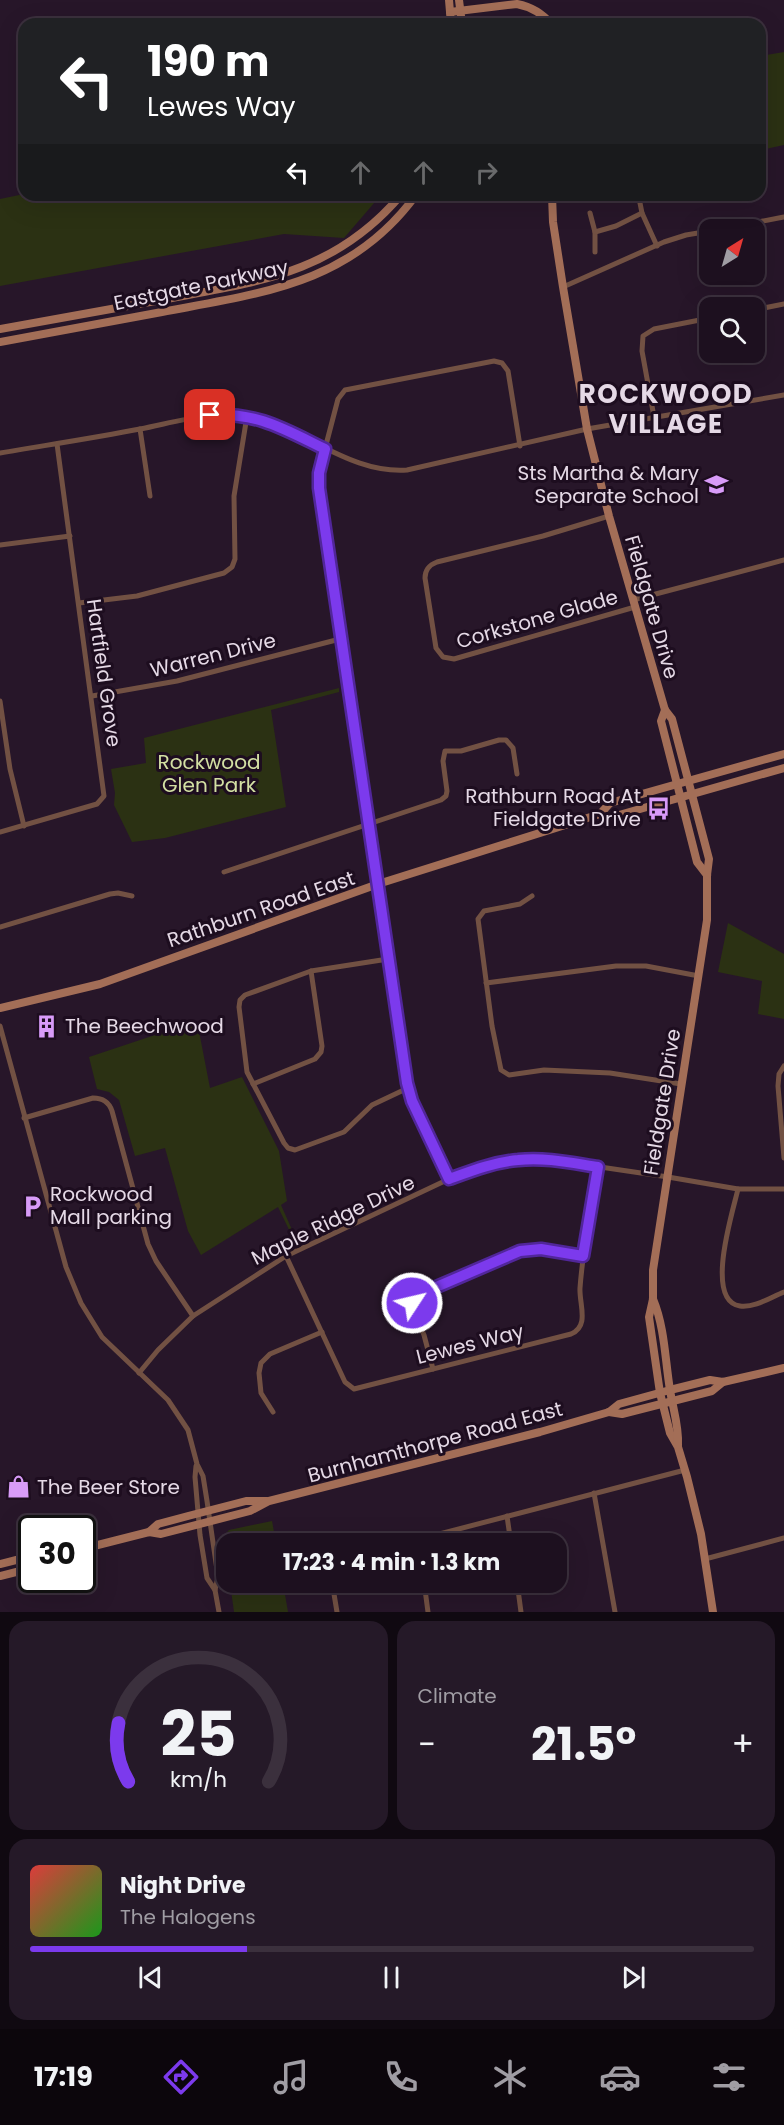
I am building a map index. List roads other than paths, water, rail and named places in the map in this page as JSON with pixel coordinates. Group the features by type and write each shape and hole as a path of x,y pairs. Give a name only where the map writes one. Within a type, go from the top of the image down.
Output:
{"street":[{"path":"449,0 450,18"},
{"path":"459,0 462,18"},
{"path":"450,12 518,4 528,6 545,18"},
{"name":"Eastgate Parkway","path":"0,329 278,277 330,255 350,243 396,201"},
{"name":"Eastgate Parkway","path":"0,342 232,299 292,285 356,254 392,224 411,201"},
{"name":"Fieldgate Drive","path":"552,201 553,222 587,429 609,516 665,710 672,719 709,860 707,920 653,1270 649,1317 662,1404 670,1433 686,1470 705,1559 713,1612"},
{"path":"640,201 642,213 657,246"},
{"path":"590,213 595,232 595,252"},
{"path":"595,232 616,226 642,213"},
{"path":"765,221 784,217"},
{"path":"563,287 657,246 686,235 699,233"},
{"path":"765,308 784,304"},
{"path":"654,417 642,351 643,336 654,329 699,320"},
{"path":"449,1179 408,1088 370,824 340,639 319,488 319,473 338,399 347,388 494,361 503,364 508,371 520,446"},
{"path":"0,453 210,415 232,414 274,423 325,449 370,467 400,471 415,470 587,429 784,395"},
{"path":"79,603 136,596 225,572 231,568 235,559 235,485 247,416"},
{"path":"140,429 150,496"},
{"name":"Hartfield Grove","path":"0,832 97,804 104,798 105,791 57,444"},
{"name":"Corkstone Glade","path":"609,516 543,536 430,565 425,578 436,648 443,657 454,659 634,604"},
{"path":"0,545 70,536"},
{"path":"634,604 784,560"},
{"name":"Warren Drive","path":"92,696 177,681 340,639"},
{"path":"0,701 10,769 24,826"},
{"name":"Fieldgate Drive","path":"665,710 662,721 677,784 697,862 707,875"},
{"path":"224,872 439,801 445,797 447,791 443,760 445,751 461,751 506,740 513,748 517,774"},
{"name":"Rathburn Road East","path":"0,1008 100,984 378,884 600,814 610,803 784,754"},
{"name":"Rathburn Road East","path":"600,814 612,817 784,768"},
{"path":"0,927 110,894 132,896"},
{"path":"532,896 523,902 485,910 478,921 500,1066 506,1074 558,1070 610,1073 681,1084"},
{"path":"388,959 311,971 246,994 240,1000 238,1007 246,1068 284,1143 288,1148 295,1150 344,1132 377,1101 408,1088"},
{"path":"486,983 631,965 699,976"},
{"path":"253,1084 315,1059 321,1053 322,1046 311,971"},
{"path":"0,1026 72,1285 86,1313 102,1337 168,1400 181,1417 191,1439 197,1464 203,1476 209,1511 218,1577 215,1590 219,1612"},
{"path":"784,1066 779,1074 778,1086 784,1158"},
{"path":"24,1118 93,1098 101,1099 109,1104 148,1244 156,1261 193,1316"},
{"name":"Maple Ridge Drive","path":"139,1372 193,1316 286,1256 449,1179 486,1166 518,1160 546,1160 738,1189 784,1189"},
{"name":"Lewes Way","path":"286,1256 345,1382 352,1388 360,1389 576,1332 582,1323 580,1291 583,1256 598,1167"},
{"path":"738,1189 723,1254 725,1295 731,1303 740,1306 756,1304 784,1292"},
{"path":"433,1369 424,1335 413,1310 413,1300 418,1295 520,1251 541,1249 583,1256"},
{"name":"Fieldgate Drive","path":"652,1299 660,1316 670,1390 679,1431 678,1447"},
{"path":"273,1412 261,1393 259,1373 262,1361 270,1354 322,1332"},
{"name":"Burnhamthorpe Road East","path":"96,1545 149,1532 161,1534 199,1525 250,1511 269,1501 540,1432 609,1412 619,1404 670,1390 710,1380 723,1382 784,1368"},
{"name":"Burnhamthorpe Road East","path":"609,1412 622,1414 712,1391 723,1382"},
{"path":"197,1464 195,1477 199,1525 207,1578 215,1590"},
{"path":"446,1533 686,1470"},
{"path":"594,1493 615,1612"},
{"name":"Burnhamthorpe Road East","path":"149,1532 158,1524 198,1513 246,1501 269,1501"},
{"path":"507,1516 509,1533"},
{"path":"705,1559 784,1538"},
{"path":"0,1564 18,1560"},
{"path":"0,1576 18,1572"},
{"path":"334,1593 337,1612"},
{"path":"426,1593 429,1612"},
{"path":"518,1593 521,1612"}],"place":[{"name":"Sts Martha & Mary Separate School","path":"717,485"},
{"name":"Rathburn Road At Fieldgate Drive","path":"659,808"},
{"name":"The Beechwood","path":"47,1026"},
{"name":"Rockwood Mall parking","path":"32,1206"},
{"name":"The Beer Store","path":"19,1487"}],"district":[{"name":"ROCKWOOD VILLAGE","path":"666,409"}],"park label":[{"name":"Rockwood Glen Park","path":"209,774"}]}
